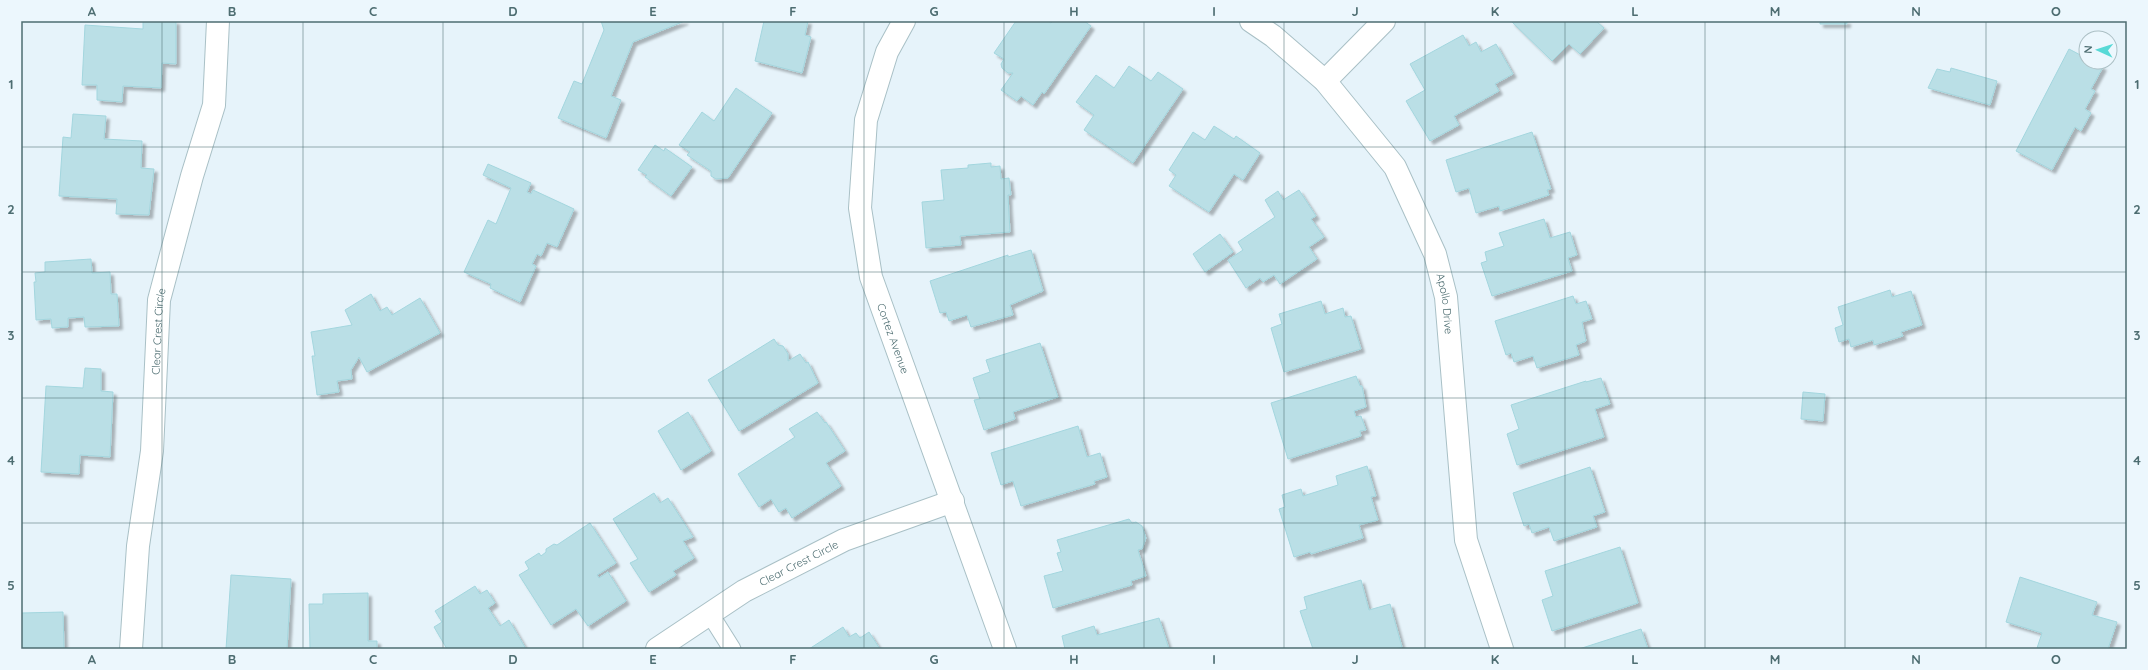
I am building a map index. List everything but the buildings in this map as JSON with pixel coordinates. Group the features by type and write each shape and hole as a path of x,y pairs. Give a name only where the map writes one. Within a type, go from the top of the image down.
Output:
{"street":[{"name":"Clear Crest Circle","path":"131,649 138,546 152,451 159,300 192,176 214,105 218,21"},
{"name":"Cortez Avenue","path":"904,21 887,52 866,120 860,208 871,277 953,500 1005,649"},
{"name":"Apollo Drive","path":"1251,21 1273,36 1325,82 1395,167 1435,254 1446,297 1466,540 1502,649"},
{"path":"1325,82 1384,21"},
{"name":"Clear Crest Circle","path":"657,649 744,591 844,540 953,500"}],"lane":[{"path":"710,614 732,649"}]}
